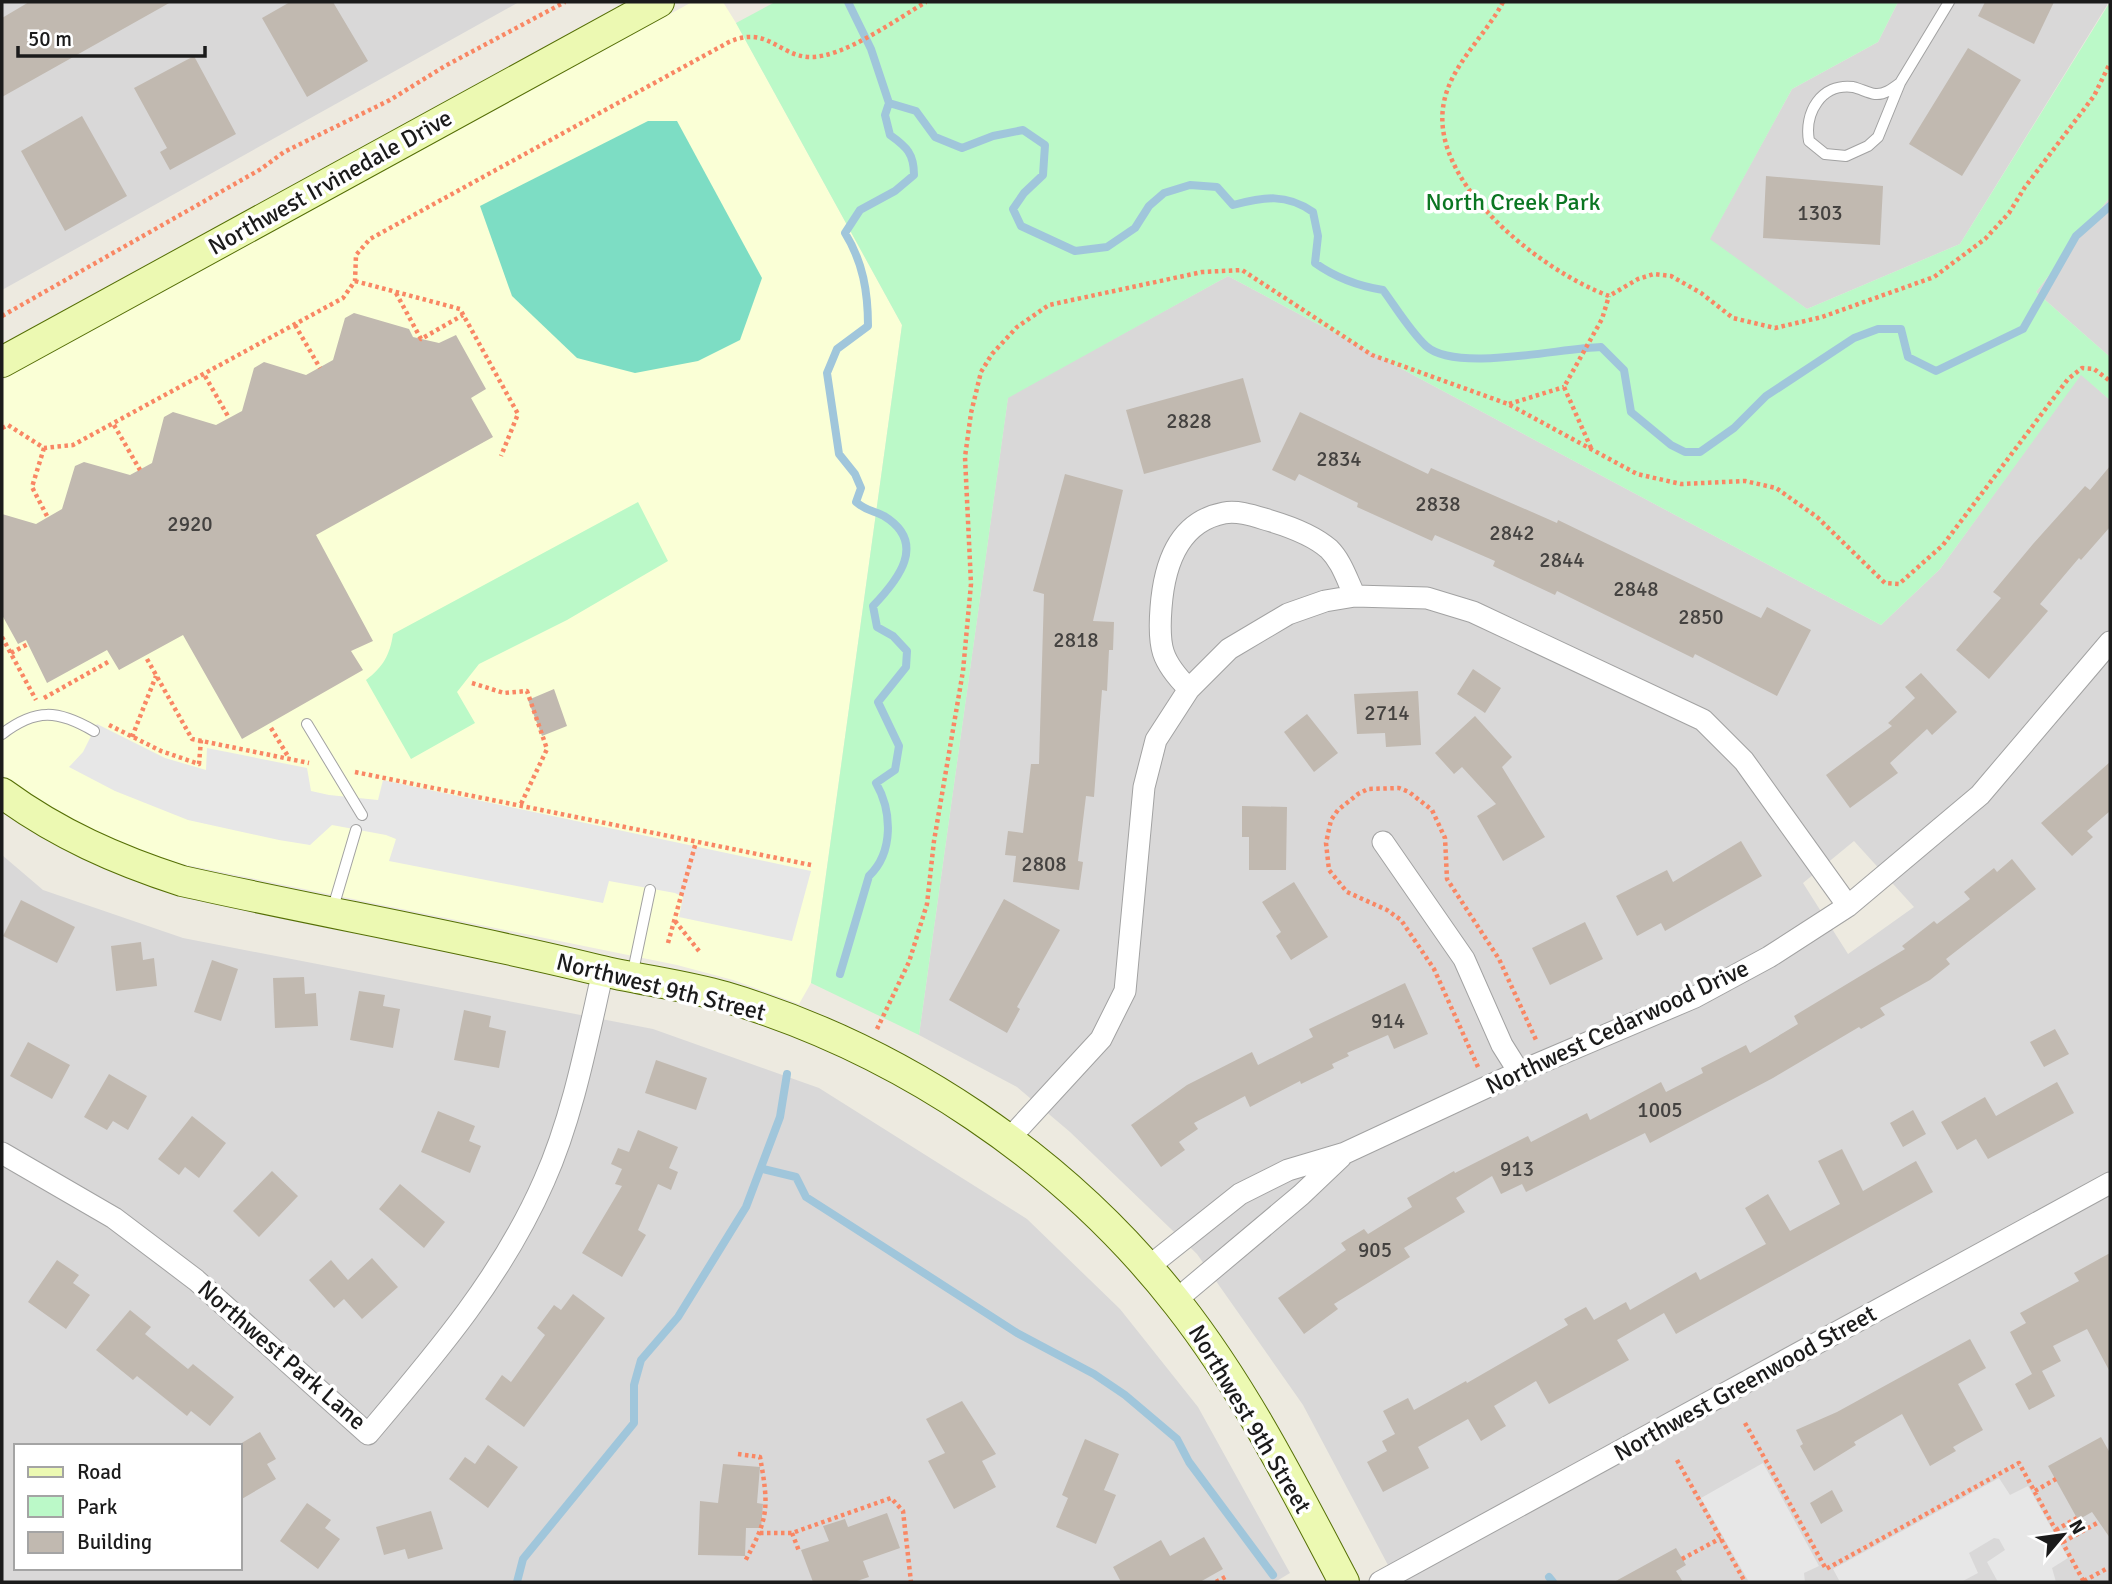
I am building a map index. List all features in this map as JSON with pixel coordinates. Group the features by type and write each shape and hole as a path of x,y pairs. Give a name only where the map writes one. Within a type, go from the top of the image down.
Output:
{"street":[{"name":"Northwest Irvinedale Drive","path":"2,362 659,2"},
{"path":"1189,689 1170,671 1161,653 1161,602 1167,561 1176,546 1202,521 1225,512 1250,514 1288,526 1328,549 1339,562 1355,596"},
{"path":"1007,1140 1101,1039 1125,991 1144,787 1156,740 1189,689 1212,664 1250,634 1287,614 1325,601 1355,596 1427,598 1473,612 1703,720 1744,761 1832,879 1848,906"},
{"name":"Northwest Cedarwood Drive","path":"1147,1268 1240,1194 1287,1170 1345,1153 1519,1072 1695,997 1769,957 1848,906 1980,795 2110,642"},
{"name":"Northwest 9th Street","path":"2,793 69,837 125,862 182,881 724,997 865,1051 929,1087 1007,1140 1071,1191 1176,1300 1233,1382 1344,1582"},
{"path":"1383,842 1464,960 1502,1045 1519,1072"},
{"name":"Northwest Park Lane","path":"2,1153 114,1218 196,1280 368,1434 464,1317 523,1225 556,1149 603,971"},
{"name":"Northwest Cedarwood Drive","path":"1176,1300 1301,1195 1345,1153"},
{"name":"Northwest Greenwood Street","path":"1380,1582 2110,1182"}],"lane":[{"path":"1900,83 1888,92 1876,94 1851,87 1831,91 1814,103 1806,124 1809,141 1825,154 1846,156 1868,146 1878,136 1900,83 1949,2"},
{"path":"2,734 34,716 57,714 94,731"},
{"path":"307,724 362,816"},
{"path":"331,913 356,830"},
{"path":"632,976 650,890"}],"path":[{"path":"2,316 220,193 284,152 390,100 445,66 565,2"},
{"path":"2,428 8,425 44,448 73,445 114,425 343,298 355,281 356,255 370,239 729,42 746,36 765,37 804,57 813,58 842,50 926,2"},
{"path":"1503,2 1452,81 1444,100 1442,116 1447,150 1457,172 1502,226 1563,275 1609,296"},
{"path":"1508,404 1564,387 1602,319 1609,296 1638,279 1654,274 1671,276 1701,293 1734,318 1775,328 1822,317 1934,277 1985,239 2009,213 2025,187 2094,96 2110,63"},
{"path":"865,1051 909,962 927,904 969,628 971,584 965,457 971,412 981,372 1004,338 1031,316 1058,302 1151,285 1202,272 1242,270 1371,355 1508,404 1615,463 1658,481 1716,484 1745,481 1776,488 1817,517 1877,579 1899,584 1952,534 2068,379 2082,368 2094,369 2110,381"},
{"path":"355,281 460,309 518,414 500,456"},
{"path":"395,292 421,339 463,315"},
{"path":"295,325 320,368"},
{"path":"205,376 229,418"},
{"path":"1564,387 1591,449"},
{"path":"114,425 140,470"},
{"path":"44,448 32,487 48,518"},
{"path":"2,637 38,700 108,662"},
{"path":"10,653 28,644"},
{"path":"147,659 192,739 811,865"},
{"path":"132,737 156,674"},
{"path":"472,683 504,693 527,691 547,749 520,806"},
{"path":"271,728 289,758"},
{"path":"668,943 696,842"},
{"path":"674,921 699,951"},
{"path":"1745,1423 1826,1569 2019,1463 2084,1582 2106,1569"},
{"path":"738,1454 760,1457 766,1502 761,1533 744,1563"},
{"path":"1677,1460 1743,1581"},
{"path":"2035,1491 2056,1479"},
{"path":"761,1533 792,1533 891,1498 903,1511 911,1582"},
{"path":"2056,1530 2077,1518"},
{"path":"2063,1542 2099,1522"},
{"path":"792,1533 799,1551"},
{"path":"1682,1559 1721,1538"},
{"path":"1216,1582 1227,1576"}],"shaded area":[{"path":"2,2 519,2 2,290"},
{"path":"692,2 723,2 902,325 811,983 799,1004 733,980 677,965 177,863 114,842 58,814 2,775 2,380"},
{"path":"1898,2 2109,2 1960,244 1807,309 1709,240 1792,89 1878,42"},
{"path":"648,121 677,121 762,278 740,340 698,361 635,373 577,358 512,296 480,206"},
{"path":"2110,197 2110,357 2036,292"},
{"path":"1228,276 1881,625 1940,569 2081,374 2110,400 2110,1582 1397,1582 1303,1405 1197,1254 1070,1132 1017,1087 919,1035 1008,397","holes":["1854,841 1914,907 1848,954 1803,883"]},
{"path":"97,724 165,758 206,770 207,748 307,768 311,791 329,795 378,800 383,780 811,871 792,941 679,917 683,897 675,893 609,881 603,903 389,861 396,839 386,835 332,825 310,845 279,840 188,820 115,791 69,767 83,752"},
{"path":"2,855 43,890 183,938 653,1029 819,1088 1027,1219 1120,1309 1198,1407 1290,1573 1275,1582 2,1582"},
{"path":"1763,1463 1819,1566 1804,1573 1805,1582 1749,1582 1701,1498"},
{"path":"1999,1478 2010,1495 2028,1486 2068,1558 2052,1568 2056,1582 1998,1582 1987,1562 2005,1550 1999,1539 1994,1538 1969,1553 1978,1573 1961,1582 1840,1582 1833,1569"}],"green space":[{"name":"North Creek Park","path":"775,2 1898,2 1878,42 1792,89 1710,239 1807,309 1960,244 2110,2 2110,197 2036,292 2110,357 2110,400 2081,375 1940,569 1881,625 1228,276 1008,398 919,1035 811,983 902,325 736,23"},
{"path":"638,502 668,561 567,620 479,664 457,692 475,723 411,759 366,680 385,660 393,634"}],"building":[{"path":"29,2 171,2 2,97 2,18"},
{"path":"290,2 333,2 368,61 307,97 262,18"},
{"path":"1985,2 2054,2 2034,44 1978,16"},
{"path":"1968,48 2021,80 1962,176 1909,144"},
{"path":"194,56 236,134 170,170 160,152 167,148 134,88"},
{"path":"82,116 127,196 65,231 21,151"},
{"path":"1766,176 1883,186 1880,245 1763,238"},
{"path":"354,313 409,329 413,337 439,343 456,335 486,389 471,398 493,437 316,535 373,641 351,651 363,670 242,739 183,635 119,670 107,650 47,683 26,640 18,644 2,615 2,514 36,524 62,509 75,466 84,462 130,475 152,463 164,417 173,412 216,425 242,411 254,368 264,362 306,375 333,360 345,318"},
{"path":"1243,378 1261,442 1144,474 1126,410"},
{"path":"1300,412 1428,474 1431,468 1557,523 1558,520 1761,618 1767,607 1811,630 1777,696 1695,654 1693,658 1557,591 1555,595 1493,566 1495,561 1435,535 1432,541 1357,507 1358,503 1299,474 1295,481 1272,470"},
{"path":"2110,466 2110,527 2040,604 2048,611 1989,679 1956,650 2001,598 1993,592 2033,544 2085,486 2090,490"},
{"path":"1065,474 1123,490 1093,621 1114,622 1113,650 1109,650 1107,691 1102,690 1094,797 1086,796 1078,861 1083,862 1079,890 1013,882 1016,856 1005,855 1008,831 1023,833 1031,764 1039,764 1044,594 1033,591"},
{"path":"1473,669 1501,688 1485,713 1457,694"},
{"path":"1921,673 1957,712 1932,735 1927,729 1890,763 1898,773 1850,808 1826,775 1892,726 1888,723 1915,698 1905,687"},
{"path":"554,689 567,726 542,736 528,700"},
{"path":"1418,691 1421,745 1386,747 1385,733 1357,734 1354,694"},
{"path":"1307,714 1338,753 1314,772 1284,732"},
{"path":"1475,716 1512,757 1502,767 1545,837 1503,861 1477,816 1496,804 1462,767 1454,774 1435,753"},
{"path":"2110,762 2110,811 2087,831 2093,837 2072,856 2041,823"},
{"path":"1242,806 1287,807 1286,870 1249,870 1249,837 1242,837"},
{"path":"1741,841 1762,876 1665,931 1661,923 1637,936 1616,896 1667,870 1673,882"},
{"path":"2012,859 2036,889 1946,959 1950,964 1930,980 1880,1008 1885,1015 1650,1143 1645,1133 1526,1192 1522,1184 1501,1194 1492,1176 1456,1198 1465,1212 1404,1248 1410,1257 1334,1304 1338,1309 1304,1334 1278,1298 1346,1250 1341,1243 1364,1229 1368,1234 1412,1207 1407,1198 1454,1171 1455,1173 1528,1136 1531,1142 1587,1113 1590,1120 1661,1082 1666,1092 1703,1073 1701,1068 1746,1045 1750,1053 1798,1024 1794,1016 1905,949 1902,946 1934,921 1937,924 1970,899 1964,892 1994,868 1997,872"},
{"path":"1294,882 1328,937 1291,960 1276,936 1281,932 1262,902"},
{"path":"1004,899 1060,930 1017,1007 1020,1009 1007,1033 949,1000"},
{"path":"21,900 75,927 57,963 3,936"},
{"path":"1585,922 1603,959 1550,985 1532,948"},
{"path":"141,942 143,960 154,958 157,986 116,991 111,946"},
{"path":"212,960 238,969 221,1021 194,1012"},
{"path":"304,977 305,994 316,993 318,1026 275,1028 273,978"},
{"path":"1405,983 1428,1034 1394,1049 1388,1035 1347,1053 1349,1056 1332,1064 1334,1068 1301,1084 1300,1081 1250,1107 1245,1096 1194,1123 1198,1129 1179,1142 1185,1150 1161,1167 1131,1125 1187,1085 1252,1052 1258,1065 1313,1037 1309,1029"},
{"path":"359,991 385,995 383,1006 400,1009 393,1048 350,1040"},
{"path":"464,1010 491,1016 489,1027 506,1031 499,1068 454,1060"},
{"path":"2055,1029 2069,1054 2044,1067 2030,1042"},
{"path":"28,1042 70,1065 52,1099 10,1076"},
{"path":"656,1060 707,1078 696,1110 645,1093"},
{"path":"109,1074 147,1096 128,1130 113,1121 107,1130 84,1117"},
{"path":"2057,1082 2074,1113 1988,1159 1976,1139 1957,1150 1941,1122 1985,1097 1996,1116"},
{"path":"1913,1110 1926,1134 1903,1147 1890,1123"},
{"path":"438,1111 475,1126 469,1141 481,1146 470,1173 421,1152"},
{"path":"192,1116 226,1143 199,1178 185,1167 179,1175 158,1159"},
{"path":"638,1130 678,1147 669,1168 678,1172 671,1190 658,1184 638,1230 646,1235 622,1277 582,1253 622,1186 615,1184 622,1169 611,1164 618,1148 629,1152"},
{"path":"1842,1149 1863,1191 1916,1161 1933,1192 1676,1334 1664,1313 1617,1340 1629,1360 1549,1404 1536,1381 1494,1406 1506,1426 1481,1441 1468,1419 1418,1447 1429,1468 1383,1492 1367,1462 1387,1451 1382,1441 1395,1434 1383,1411 1408,1398 1414,1410 1466,1381 1467,1383 1568,1325 1564,1319 1586,1307 1594,1320 1626,1302 1630,1310 1696,1272 1700,1280 1766,1244 1745,1208 1768,1194 1790,1231 1840,1204 1818,1161"},
{"path":"272,1171 298,1196 259,1237 233,1211"},
{"path":"400,1184 445,1222 424,1248 379,1209"},
{"path":"2110,1253 2110,1372 2087,1329 2053,1346 2061,1361 2042,1371 2055,1396 2029,1410 2015,1384 2032,1374 2010,1332 2026,1323 2020,1313 2079,1281 2074,1273"},
{"path":"372,1258 398,1287 362,1319 344,1299 334,1308 309,1280 331,1260 348,1280"},
{"path":"57,1260 79,1275 73,1283 90,1295 66,1329 28,1302"},
{"path":"573,1294 605,1318 524,1427 485,1399 502,1375 511,1382 545,1335 537,1328 554,1305 561,1310"},
{"path":"130,1310 151,1327 145,1334 188,1369 193,1364 234,1397 210,1426 191,1411 187,1416 137,1376 133,1380 96,1350"},
{"path":"1970,1339 1986,1368 1958,1384 1983,1430 1953,1447 1956,1451 1930,1466 1902,1414 1854,1442 1856,1445 1814,1471 1800,1446 1803,1444 1796,1430 1837,1412"},
{"path":"962,1401 996,1454 982,1461 996,1487 954,1509 928,1461 945,1453 926,1419"},
{"path":"260,1432 276,1459 267,1464 276,1479 242,1499 242,1444"},
{"path":"2101,1437 2110,1453 2110,1538 2092,1512 2078,1520 2048,1466"},
{"path":"1085,1439 1119,1454 1104,1490 1116,1495 1096,1544 1056,1527 1068,1498 1062,1495"},
{"path":"488,1445 518,1467 488,1508 449,1479 465,1457 475,1464"},
{"path":"723,1464 760,1467 757,1503 763,1504 761,1528 746,1528 745,1556 698,1555 700,1501 718,1503"},
{"path":"1832,1490 1843,1511 1821,1524 1810,1503"},
{"path":"307,1503 331,1520 325,1528 340,1539 318,1569 280,1541"},
{"path":"431,1511 443,1549 408,1559 405,1549 384,1555 376,1527"},
{"path":"887,1513 900,1548 863,1561 869,1577 854,1582 813,1582 801,1550 829,1541 823,1526 845,1519 848,1527"},
{"path":"1204,1537 1223,1569 1200,1582 1121,1582 1113,1567 1161,1540 1170,1556"},
{"path":"1676,1548 1686,1565 1676,1571 1683,1582 1614,1582"}],"waterway":[{"path":"840,974 869,876 883,855 888,831 885,806 876,783 895,770 899,746 878,702 906,667 907,651 893,636 877,627 873,606 899,573 906,549 904,538 897,527 884,516 856,502 861,488 855,474 839,454 827,373 837,349 868,326 863,278 845,233 860,210 895,191 914,175 913,162 908,152 890,135 885,115 889,103 871,49 848,2"},
{"path":"889,103 916,111 935,137 962,148 993,136 1023,130 1045,145 1043,175 1024,193 1013,209 1021,226 1075,251 1107,247 1135,228 1149,206 1164,193 1190,185 1217,187 1233,205 1274,198 1303,206 1313,212 1318,236 1315,263 1348,281 1383,290 1426,346 1440,354 1460,358 1509,357 1601,347 1624,370 1631,412 1671,445 1685,452 1700,452 1734,428 1766,396 1854,338 1878,329 1901,329 1908,357 1936,371 2023,329 2076,236 2110,206"},
{"path":"517,1582 523,1559 634,1423 634,1385 641,1360 678,1317 746,1207 780,1117 787,1074"},
{"path":"763,1169 796,1177 806,1197 1017,1333 1094,1374 1125,1395 1177,1439 1189,1462 1273,1575"},
{"path":"1549,1577 1553,1582"}]}
